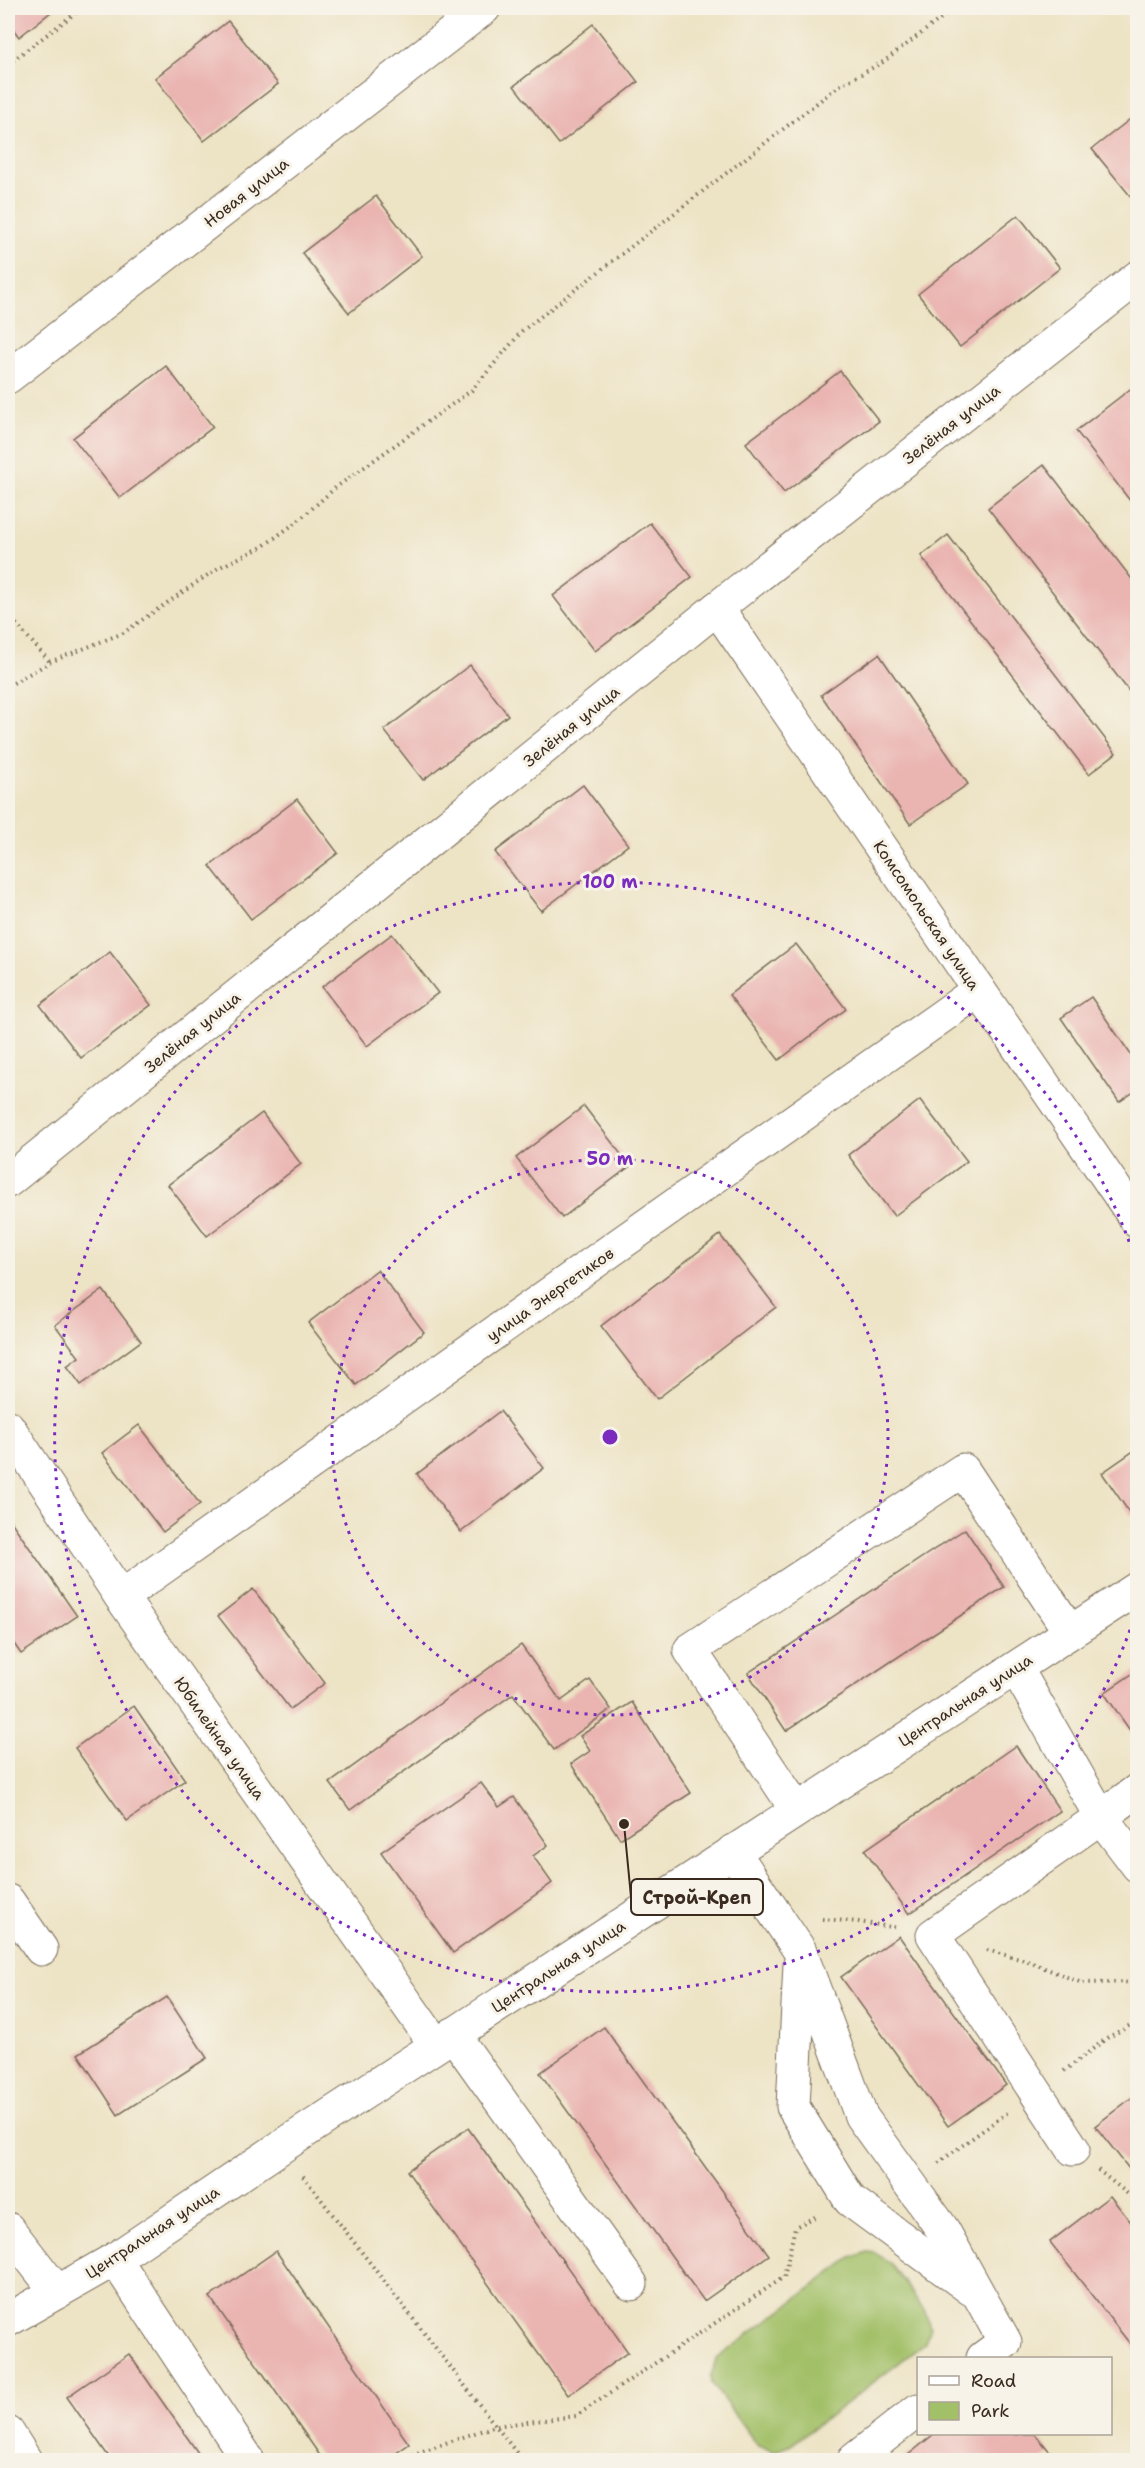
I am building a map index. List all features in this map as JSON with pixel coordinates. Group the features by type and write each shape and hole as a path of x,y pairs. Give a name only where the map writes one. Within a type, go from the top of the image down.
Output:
{"street":[{"name":"Новая улица","path":"8,377 484,8"},
{"name":"Зелёная улица","path":"8,1181 717,608 1137,277"},
{"name":"Комсомольская улица","path":"717,608 1137,1222"},
{"name":"улица Энергетиков","path":"121,1597 979,990"},
{"name":"Юбилейная улица","path":"8,1428 121,1597 444,2040 631,2284"},
{"path":"797,1810 690,1650 963,1470 1070,1632"},
{"name":"Центральная улица","path":"8,2320 115,2259 281,2146 1137,1588"},
{"path":"1016,1668 1101,1818 1137,1866"},
{"path":"1073,2149 933,1935 1101,1818 1137,1790"},
{"path":"734,1851 800,1951 861,2116 943,2230 1005,2342 985,2357"},
{"path":"8,1901 41,1949"},
{"path":"800,1951 793,2107 850,2200 979,2295"},
{"path":"8,2229 57,2292"},
{"path":"115,2259 248,2460"},
{"path":"854,2460 917,2411"},
{"path":"8,2433 25,2460"}],"path":[{"path":"8,64 82,8"},
{"path":"8,686 50,662 123,633 218,568 262,548 298,521 335,488 472,390 522,331 839,87 883,62 955,8"},
{"path":"8,615 50,662"},
{"path":"909,2184 1107,2038 1137,2021"},
{"path":"281,2146 522,2460"},
{"path":"1073,2149 1137,2202"},
{"path":"401,2460 495,2426 576,2416 784,2277 795,2227 850,2200"}],"green space":[{"path":"867,2252 875,2253 890,2263 925,2311 930,2327 925,2343 791,2445 775,2451 758,2446 712,2384 711,2376 716,2359 851,2258"}],"building":[{"path":"8,8 56,8 19,37 8,22"},
{"path":"228,21 278,84 204,141 155,78"},
{"path":"593,24 638,82 559,144 514,86"},
{"path":"1138,113 1138,201 1136,203 1092,149"},
{"path":"376,196 422,256 349,313 302,253"},
{"path":"1018,215 1060,268 960,347 918,294"},
{"path":"166,366 213,427 120,498 73,438"},
{"path":"840,371 879,421 784,493 746,443"},
{"path":"1133,387 1138,393 1138,511 1076,431"},
{"path":"1044,465 1138,587 1138,703 988,508"},
{"path":"650,523 692,577 595,651 553,596"},
{"path":"948,535 1116,753 1089,774 921,556"},
{"path":"879,654 968,784 910,824 821,695"},
{"path":"470,665 508,715 423,780 384,730"},
{"path":"583,785 628,845 541,911 495,852"},
{"path":"297,799 338,853 251,919 210,866"},
{"path":"392,934 438,993 367,1046 322,987"},
{"path":"796,944 846,1009 779,1060 729,995"},
{"path":"110,952 151,1005 81,1058 40,1005"},
{"path":"1091,997 1138,1065 1138,1089 1119,1102 1061,1018"},
{"path":"920,1100 967,1161 894,1216 848,1155"},
{"path":"584,1106 630,1166 562,1218 516,1158"},
{"path":"262,1113 301,1164 207,1236 168,1185"},
{"path":"720,1235 776,1307 657,1399 601,1326"},
{"path":"377,1270 424,1332 356,1385 308,1323"},
{"path":"103,1290 141,1341 81,1385 67,1366 79,1357 55,1325"},
{"path":"500,1411 544,1468 461,1532 417,1474"},
{"path":"139,1425 200,1504 163,1532 102,1453"},
{"path":"1138,1448 1138,1510 1131,1515 1102,1473"},
{"path":"8,1517 77,1616 21,1654 8,1635"},
{"path":"965,1529 1004,1587 786,1731 748,1673"},
{"path":"253,1589 325,1683 290,1709 218,1616"},
{"path":"521,1645 561,1701 590,1680 611,1709 554,1750 513,1694 350,1810 330,1783"},
{"path":"1138,1670 1138,1742 1104,1693"},
{"path":"632,1702 691,1793 620,1839 571,1764 590,1751 580,1736"},
{"path":"134,1706 185,1780 127,1821 75,1748"},
{"path":"1016,1746 1060,1811 909,1914 865,1850"},
{"path":"481,1783 499,1807 514,1797 548,1845 533,1856 552,1883 453,1953 381,1852"},
{"path":"899,1936 1006,2085 948,2126 841,1977"},
{"path":"167,1997 207,2058 118,2115 78,2054"},
{"path":"604,2027 769,2255 704,2301 540,2073"},
{"path":"1138,2093 1138,2180 1095,2126"},
{"path":"468,2128 628,2352 568,2395 407,2171"},
{"path":"1110,2196 1138,2231 1138,2354 1050,2242"},
{"path":"276,2251 409,2444 386,2460 323,2460 210,2297"},
{"path":"129,2354 203,2460 111,2460 67,2397"},
{"path":"933,2435 1036,2435 1051,2453 1042,2460 902,2460"}],"place":[{"name":"Строй-Креп","path":"624,1824"}]}
